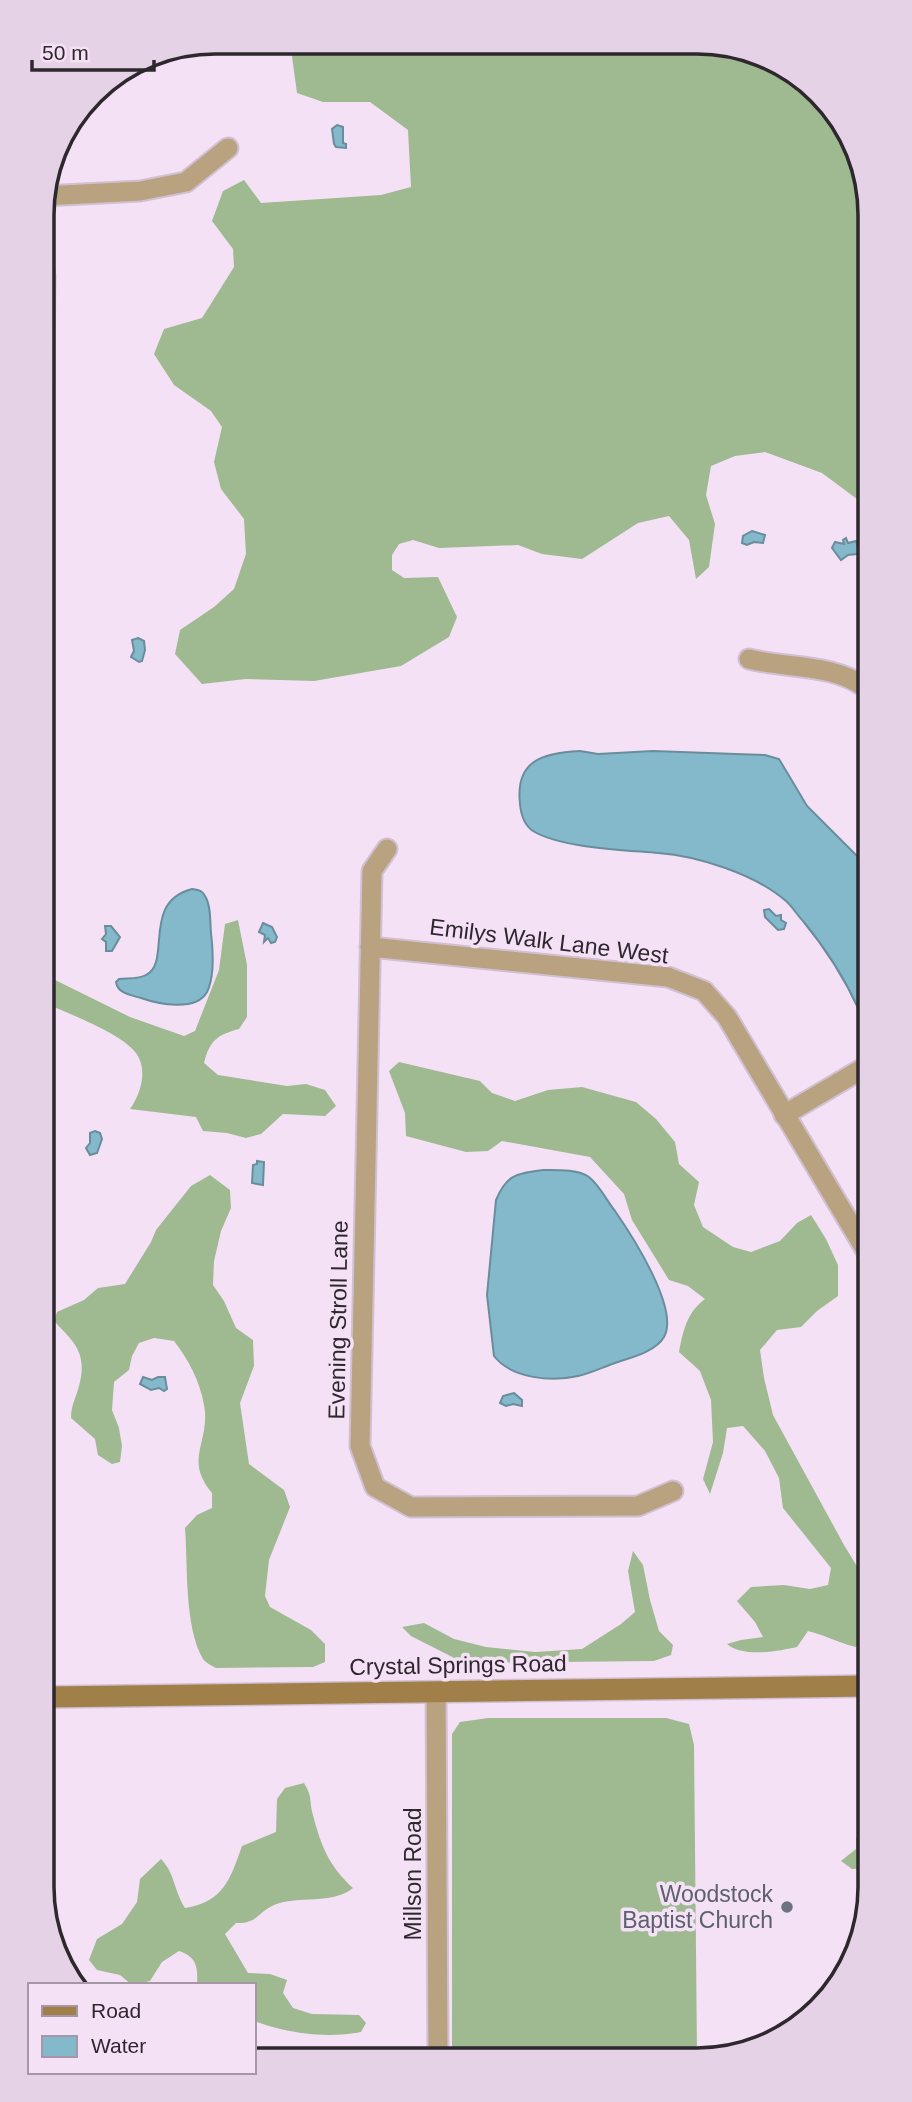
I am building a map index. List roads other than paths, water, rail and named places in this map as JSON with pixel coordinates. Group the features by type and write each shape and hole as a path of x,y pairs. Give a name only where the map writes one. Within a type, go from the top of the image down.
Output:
{"street":[{"path":"56,195 140,191 186,182 228,148"},
{"path":"749,659 772,665 820,668 858,682"},
{"name":"Evening Stroll Lane","path":"387,849 372,871 360,1446 375,1487 411,1507 638,1506 673,1490"},
{"name":"Emilys Walk Lane West","path":"370,947 668,977 704,991 727,1017 857,1236"},
{"path":"784,1115 857,1072"},
{"name":"Crystal Springs Road","path":"54,1697 857,1686"},
{"name":"Millson Road","path":"436,1692 438,2048"}],"water":[{"path":"337,125 343,127 343,143 346,148 336,147 334,144 332,129"},
{"path":"752,531 765,535 763,543 742,543 743,536"},
{"path":"846,538 848,543 856,541 858,552 841,560 832,548 835,542 844,544 843,540"},
{"path":"138,638 144,641 145,650 142,661 139,662 131,657 134,651 132,640"},
{"path":"580,751 598,754 653,751 765,755 779,759 807,806 858,857 858,1007 834,964 790,905 759,883 708,862 674,855 576,845 545,837 530,829 521,812 522,777 534,762 554,754"},
{"path":"192,889 203,893 209,909 213,963 207,992 194,1002 176,1005 122,992 116,982 119,979 137,978 146,975 153,968 157,958 162,918 167,906 176,896"},
{"path":"769,909 776,916 781,915 781,920 786,923 784,929 778,930 765,917 764,910"},
{"path":"263,923 272,927 277,937 275,942 271,943 268,938 264,942 265,935 259,932"},
{"path":"105,926 111,926 120,937 112,951 106,951 106,942 102,939 106,934"},
{"path":"90,1133 100,1133 102,1139 97,1153 90,1155 86,1148 90,1143"},
{"path":"257,1161 264,1162 263,1185 252,1183 253,1165 257,1164"},
{"path":"543,1170 579,1173 589,1177 597,1185 652,1272 660,1291 667,1324 664,1337 650,1350 568,1378 522,1374 511,1370 494,1356 487,1295 496,1200 504,1185 513,1177"},
{"path":"143,1377 152,1380 165,1377 167,1389 151,1390 140,1384"},
{"path":"514,1393 522,1400 522,1406 506,1406 500,1403 503,1396"}],"place":[{"name":"Woodstock Baptist Church","path":"787,1907"}]}
